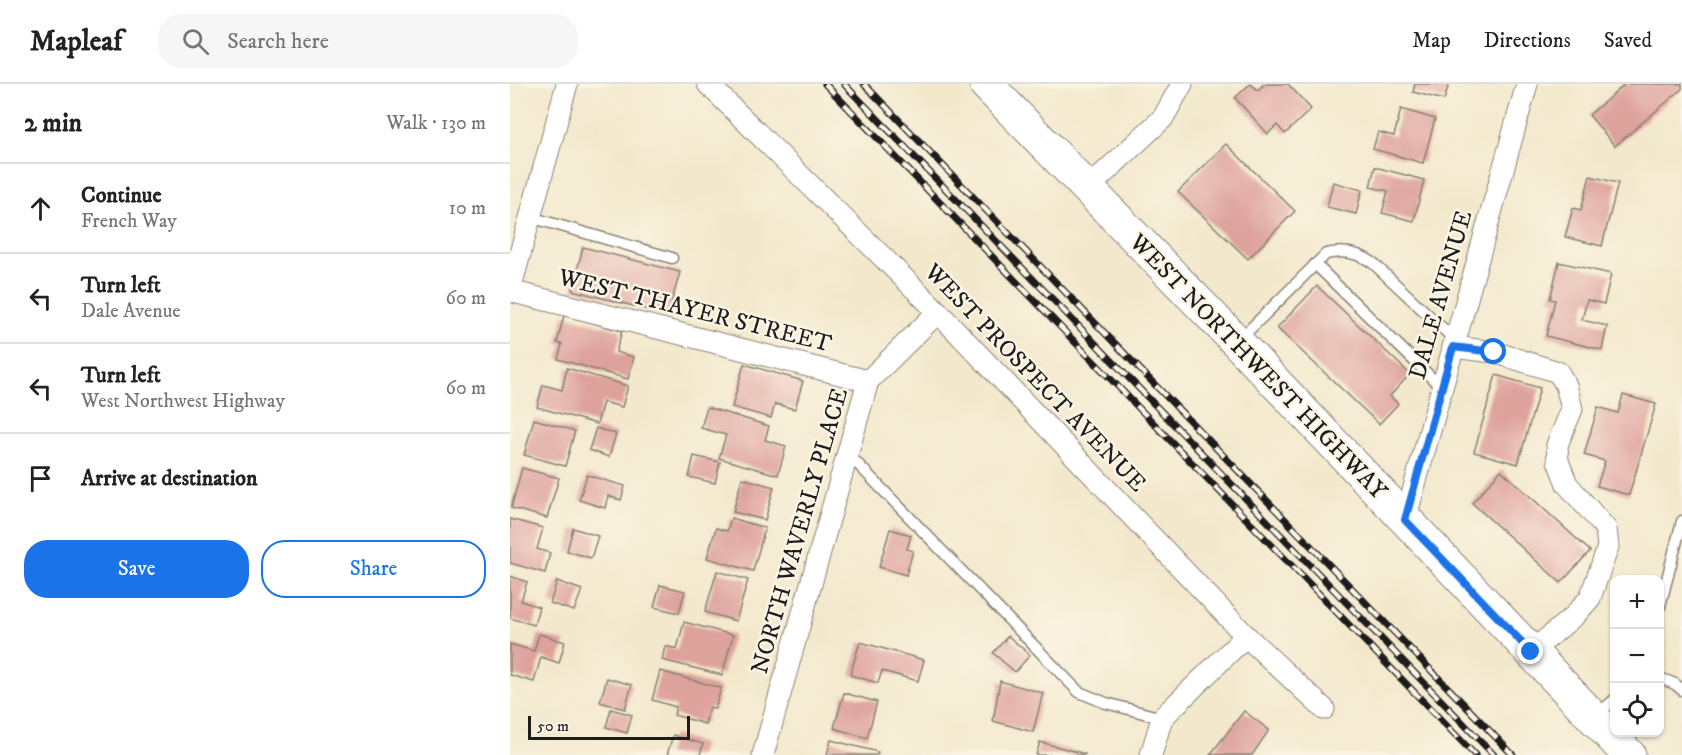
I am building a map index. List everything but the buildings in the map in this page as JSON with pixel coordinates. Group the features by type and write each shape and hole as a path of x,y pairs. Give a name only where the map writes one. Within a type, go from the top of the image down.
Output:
{"main road":[{"name":"WEST NORTHWEST HIGHWAY","path":"986,84 1237,342 1531,652 1604,709 1629,755"}],"street":[{"path":"510,290 567,84"},
{"name":"WEST PROSPECT AVENUE","path":"708,84 938,312 1246,636 1324,710"},
{"path":"1088,189 1163,118 1182,84"},
{"name":"DALE AVENUE","path":"1405,520 1527,84"},
{"name":"WEST THAYER STREET","path":"510,290 868,381"},
{"name":"NORTH WAVERLY PLACE","path":"763,755 868,381 938,312"},
{"path":"1454,344 1494,352 1557,372 1566,385 1572,409 1557,445 1558,461 1567,484 1606,529 1608,547 1590,598 1574,616 1531,652"},
{"path":"1151,755 1162,718 1246,636"}],"lane":[{"path":"530,217 672,258"},
{"path":"1237,342 1326,254 1341,251 1364,256 1454,344"},
{"path":"1315,264 1442,388"},
{"path":"848,454 1079,692 1106,703 1162,718"},
{"path":"1664,588 1682,521"},
{"path":"1664,680 1682,690"}],"railway":[{"path":"825,84 1475,755"},
{"path":"844,84 1494,755"},
{"path":"864,84 1513,755"}],"route":[{"path":"1494,352 1453,347 1405,520 1531,652"}]}
